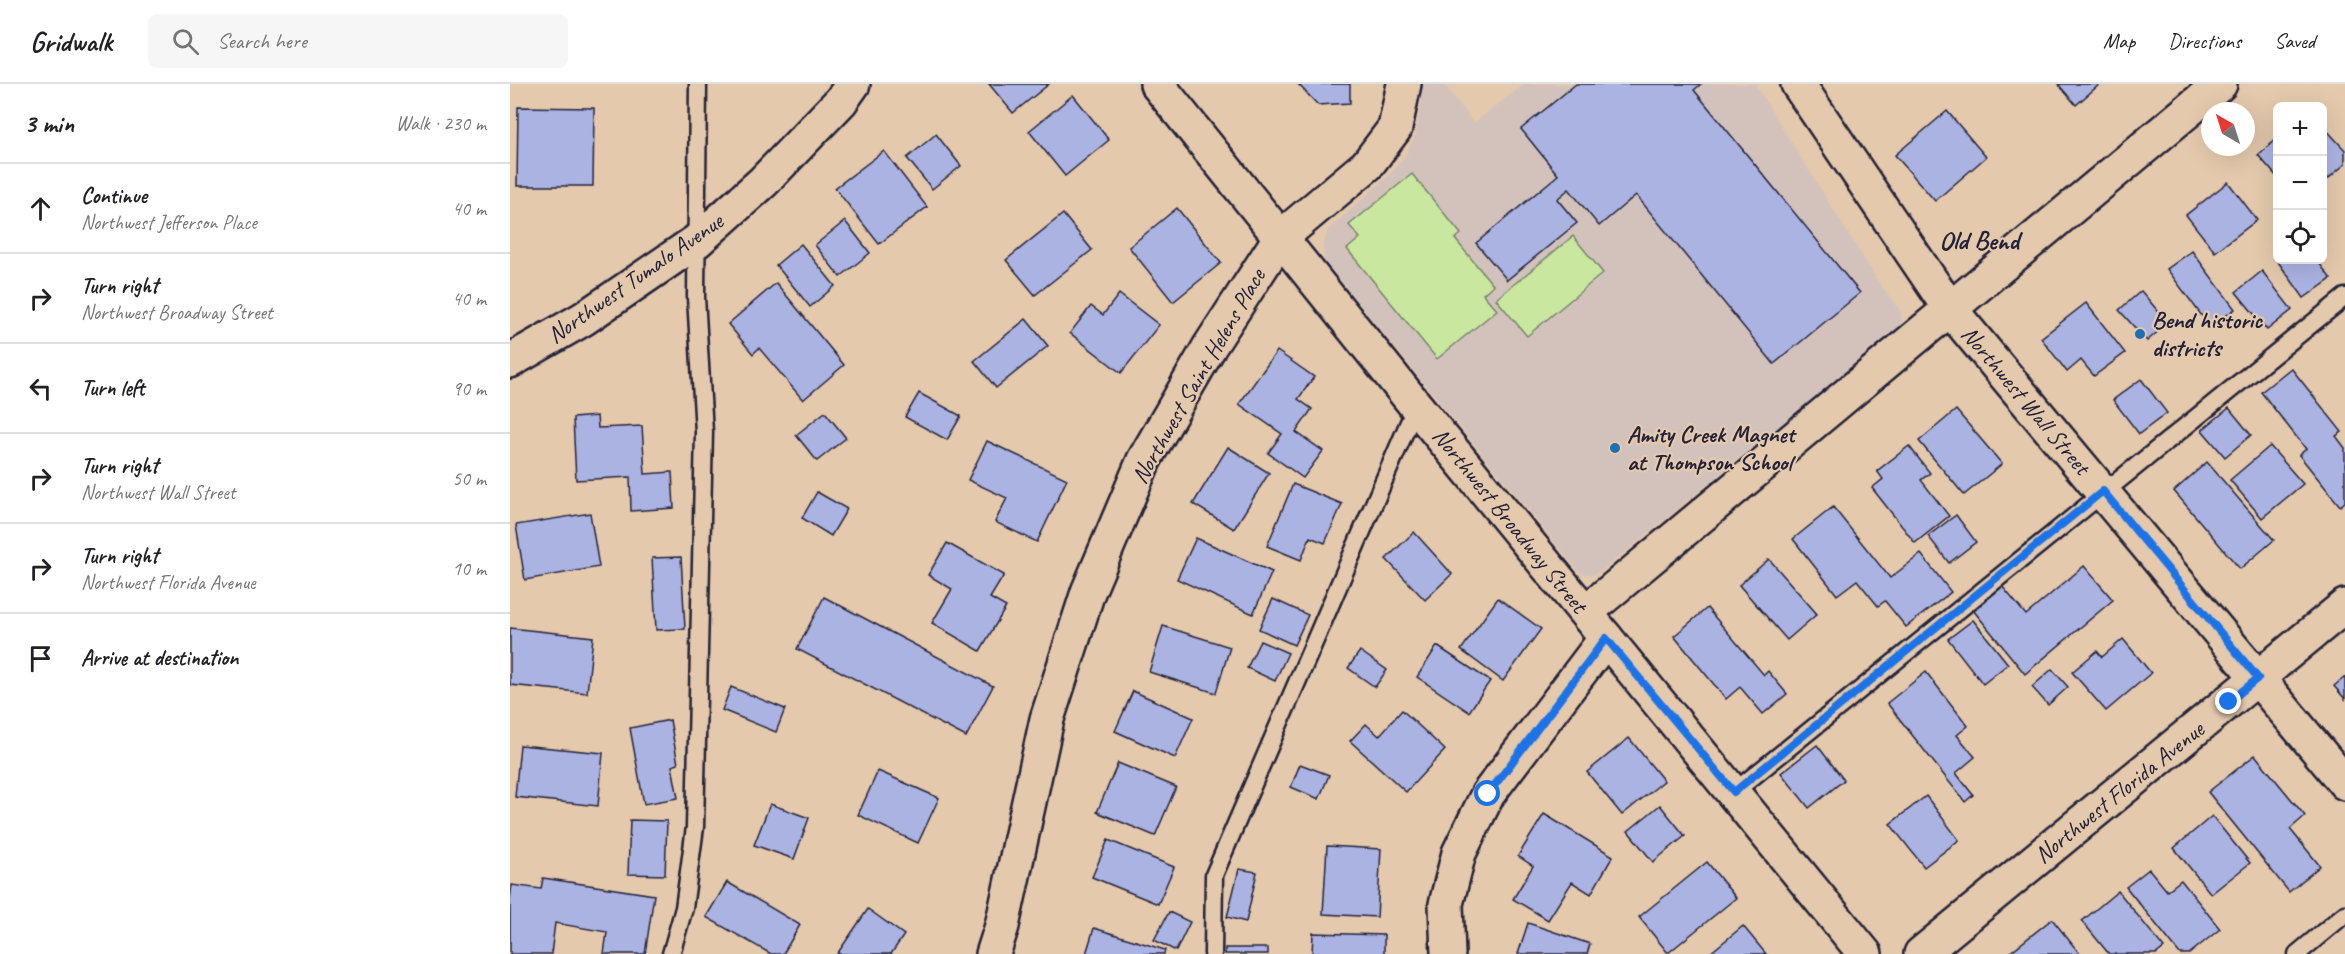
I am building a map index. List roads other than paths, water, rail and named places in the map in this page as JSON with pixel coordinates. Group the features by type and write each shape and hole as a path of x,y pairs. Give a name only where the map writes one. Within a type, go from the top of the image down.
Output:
{"street":[{"name":"Northwest Tumalo Avenue","path":"510,361 583,319 697,241 763,182 841,101 853,84"},
{"name":"Northwest Broadway Street","path":"1156,84 1416,406 1865,954"},
{"name":"Northwest Saint Helens Place","path":"993,954 1002,926 1047,719 1088,592 1144,460 1210,346 1280,238 1367,165 1395,128 1404,84"},
{"name":"Northwest Wall Street","path":"1798,84 1950,309 2345,783"},
{"path":"1586,612 2220,84"},
{"name":"Northwest Florida Avenue","path":"1921,954 2345,606"},
{"path":"1448,954 1446,904 1459,853 1488,794 1606,638"}],"lane":[{"path":"671,954 684,908 695,827 704,432 696,297 699,84"},
{"path":"1734,792 2345,297"},
{"path":"1213,954 1214,875 1416,406"},
{"path":"2297,954 2345,914"}],"place":[{"name":"Bend historic districts","path":"2140,334"},
{"name":"Amity Creek Magnet at Thompson School","path":"1615,448"}],"district":[{"name":"Old Bend","path":"1979,240"}]}
